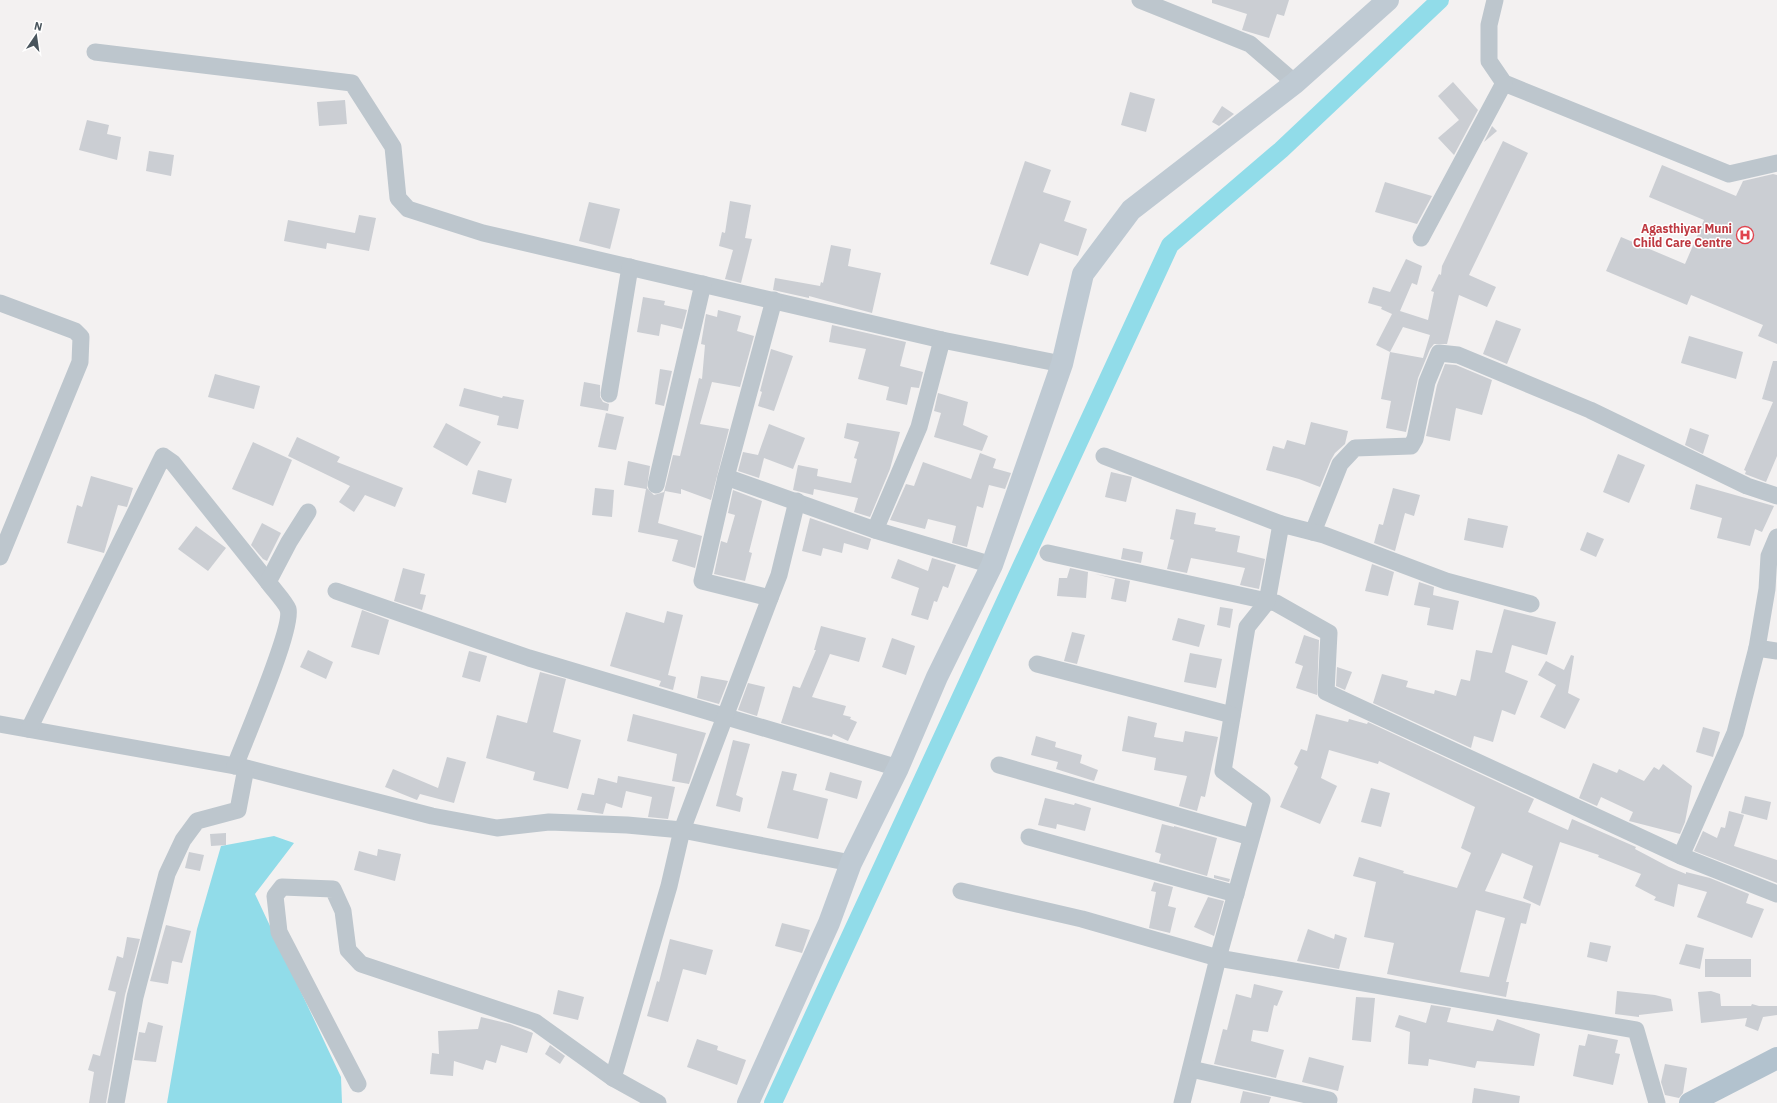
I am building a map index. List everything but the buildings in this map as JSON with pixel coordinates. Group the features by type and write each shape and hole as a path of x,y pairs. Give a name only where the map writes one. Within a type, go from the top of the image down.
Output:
{"main road":[{"path":"1690,1103 1777,1058"}],"street":[{"path":"1140,0 1250,44 1295,82"},
{"path":"748,1103 829,923 851,863 898,768 937,677 992,565 1062,364 1083,274 1131,210 1295,82 1388,0"},
{"path":"1495,0 1489,25 1489,61 1504,83 1729,174 1777,163"},
{"path":"95,52 352,83 393,147 398,198 408,209 483,233 942,340 1062,364"},
{"path":"1421,238 1504,83"},
{"path":"609,394 630,267"},
{"path":"656,485 703,284"},
{"path":"770,598 702,581 726,477 774,300"},
{"path":"0,303 75,331 81,337 80,362 2,546"},
{"path":"875,530 919,427 942,340"},
{"path":"1313,532 1340,464 1354,448 1411,446 1415,438 1427,382 1438,353 1458,355 1590,410 1747,486 1777,496"},
{"path":"29,729 163,456 173,463 268,582 288,609 288,623 240,767 238,810 197,821 183,840 167,874 135,997 116,1103"},
{"path":"1104,456 1281,524 1313,532 1446,581 1531,604"},
{"path":"726,477 875,530 992,565"},
{"path":"613,1078 670,886 682,830 779,575 796,501"},
{"path":"268,582 289,542 308,512"},
{"path":"1182,1103 1218,958 1262,800 1223,771 1247,627 1267,602 1281,524"},
{"path":"1681,856 1735,733 1757,648 1767,589 1769,556 1777,537"},
{"path":"1048,553 1276,603 1328,633 1326,692 1681,856 1777,894"},
{"path":"336,591 529,658 898,768"},
{"path":"1757,648 1777,651"},
{"path":"1037,664 1232,714"},
{"path":"0,724 240,767 432,816 497,828 549,822 627,825 682,830 851,863"},
{"path":"999,765 1252,837"},
{"path":"1029,837 1236,894"},
{"path":"358,1084 279,932 275,896 282,887 333,889 343,911 348,950 361,964 535,1022 613,1078 658,1103"},
{"path":"960,891 1082,919 1218,958 1636,1030 1657,1103"},
{"path":"1191,1069 1329,1100"}],"water":[{"path":"274,836 294,843 255,894 341,1077 342,1103 167,1103 197,929 221,846"}],"waterway":[{"path":"773,1103 1170,245 1281,150 1440,0"}],"place":[{"name":"Agasthiyar Muni Child Care Centre","path":"1745,235"}]}
